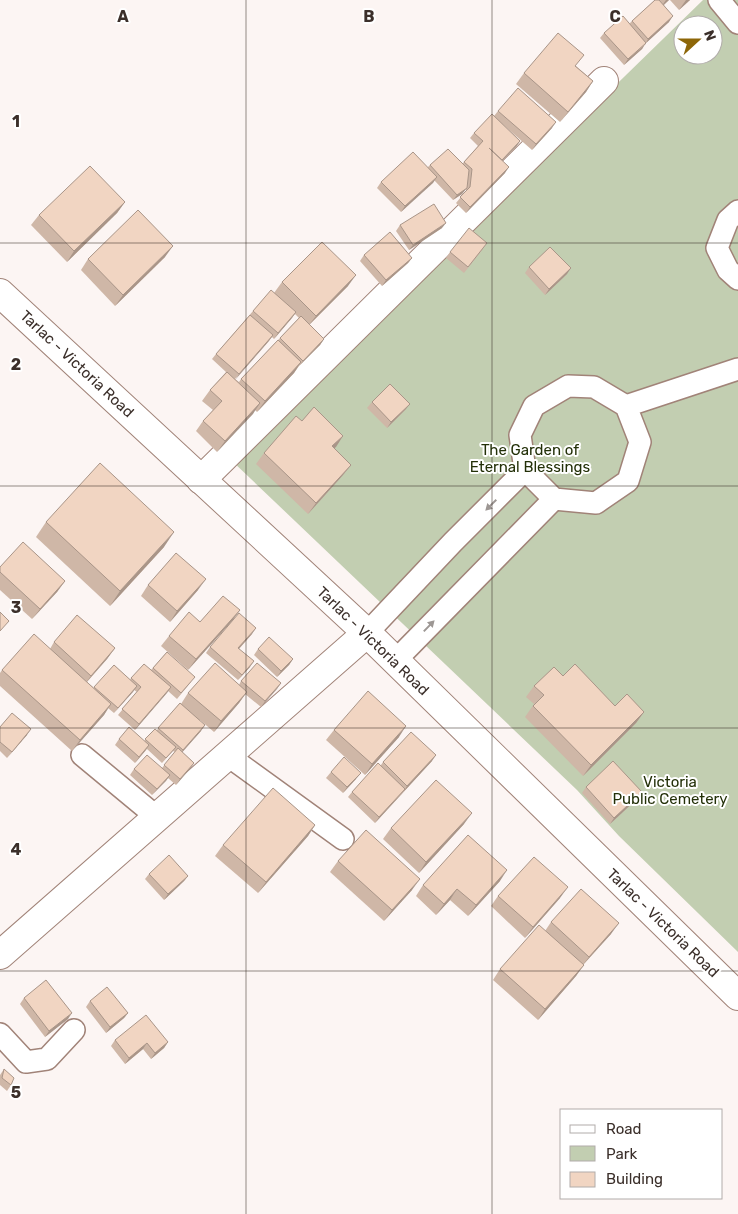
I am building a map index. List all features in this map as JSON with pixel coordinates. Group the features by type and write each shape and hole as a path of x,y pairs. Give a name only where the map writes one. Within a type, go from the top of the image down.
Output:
{"street":[{"path":"201,480 604,82"},
{"name":"Tarlac - Victoria Road","path":"0,293 367,633 738,996"},
{"path":"0,955 367,633"}],"lane":[{"path":"719,0 738,23"},
{"path":"738,211 728,220 717,248 728,270 738,279"},
{"path":"626,406 738,369"},
{"path":"568,386 594,387 626,406 640,442 628,481 596,503 554,499 525,470 520,436 534,406 568,386"},
{"path":"367,633 453,542 525,470"},
{"path":"395,661 554,499"},
{"path":"226,755 343,839"},
{"path":"82,756 158,818"},
{"path":"0,1034 26,1062 37,1062 47,1059 74,1030"}],"green space":[{"name":"The Garden of Eternal Blessings","path":"703,0 738,0 738,952 619,836 577,790 231,460 673,29 673,65 723,65 723,15 688,15"}],"building":[{"path":"655,0 659,0 673,16 648,39 632,21"},
{"path":"623,16 646,43 628,59 604,33"},
{"path":"558,33 584,55 575,66 593,81 568,112 524,73"},
{"path":"518,88 556,122 536,144 498,111"},
{"path":"492,114 520,141 502,160 489,148 509,167 470,207 460,197 470,187 472,169 464,162 483,141 474,133"},
{"path":"448,149 469,170 467,188 457,195 430,165"},
{"path":"413,152 437,177 405,206 381,182"},
{"path":"90,166 125,202 74,251 39,215"},
{"path":"434,204 446,223 413,245 400,225"},
{"path":"138,210 173,246 123,295 88,259"},
{"path":"469,228 487,243 468,267 450,252"},
{"path":"390,232 412,258 386,280 364,255"},
{"path":"322,242 356,275 316,316 282,282"},
{"path":"550,247 571,268 549,289 529,267"},
{"path":"271,290 296,312 278,333 253,311"},
{"path":"250,315 273,335 239,374 216,354"},
{"path":"301,316 324,339 303,361 280,338"},
{"path":"278,340 301,362 265,401 241,379"},
{"path":"227,372 260,403 225,441 203,421 222,401 210,390"},
{"path":"390,384 410,404 391,422 372,402"},
{"path":"314,407 343,436 332,446 351,465 316,503 264,453 296,416 302,421"},
{"path":"100,463 174,532 120,591 46,522"},
{"path":"23,542 65,581 40,609 0,572 0,567"},
{"path":"176,553 206,579 177,611 148,585"},
{"path":"223,596 240,610 196,659 169,636 189,612 200,622"},
{"path":"0,612 9,621 0,631"},
{"path":"239,613 256,628 238,648 254,661 242,675 210,647"},
{"path":"77,615 115,648 91,676 54,642"},
{"path":"34,634 111,704 80,740 2,670"},
{"path":"269,637 293,659 281,671 258,649"},
{"path":"167,652 195,677 181,693 153,668"},
{"path":"215,663 247,692 221,721 188,693"},
{"path":"257,663 281,683 265,701 241,681"},
{"path":"144,664 171,687 139,724 122,709 141,687 131,678"},
{"path":"575,664 615,706 627,694 644,712 591,765 533,706 544,695 534,686 554,667 563,676"},
{"path":"114,665 137,686 118,708 94,687"},
{"path":"368,691 406,726 372,764 334,730"},
{"path":"180,703 205,725 183,750 158,728"},
{"path":"12,713 31,729 12,752 0,742 0,727"},
{"path":"129,727 149,745 139,757 119,739"},
{"path":"155,729 176,747 166,758 145,739"},
{"path":"411,732 436,755 407,786 383,762"},
{"path":"178,748 194,763 180,779 164,765"},
{"path":"147,755 170,775 157,789 134,769"},
{"path":"344,757 361,773 347,787 331,772"},
{"path":"613,761 642,792 614,818 586,787"},
{"path":"378,763 405,789 379,817 352,792"},
{"path":"436,780 472,813 426,862 391,828"},
{"path":"273,788 315,825 266,882 223,845"},
{"path":"366,830 420,879 392,910 338,861"},
{"path":"468,835 507,870 476,905 457,889 444,904 423,885"},
{"path":"169,855 188,876 168,894 149,874"},
{"path":"534,857 568,887 533,927 498,896"},
{"path":"581,889 619,923 589,957 551,922"},
{"path":"539,925 584,965 545,1009 500,969"},
{"path":"46,980 72,1013 49,1031 24,998"},
{"path":"107,987 128,1013 110,1027 90,1001"},
{"path":"146,1015 168,1042 155,1053 147,1043 129,1058 115,1040"},
{"path":"4,1069 14,1078 11,1085 2,1078"}],"park label":[{"name":"Victoria Public Cemetery","path":"670,790"}]}
